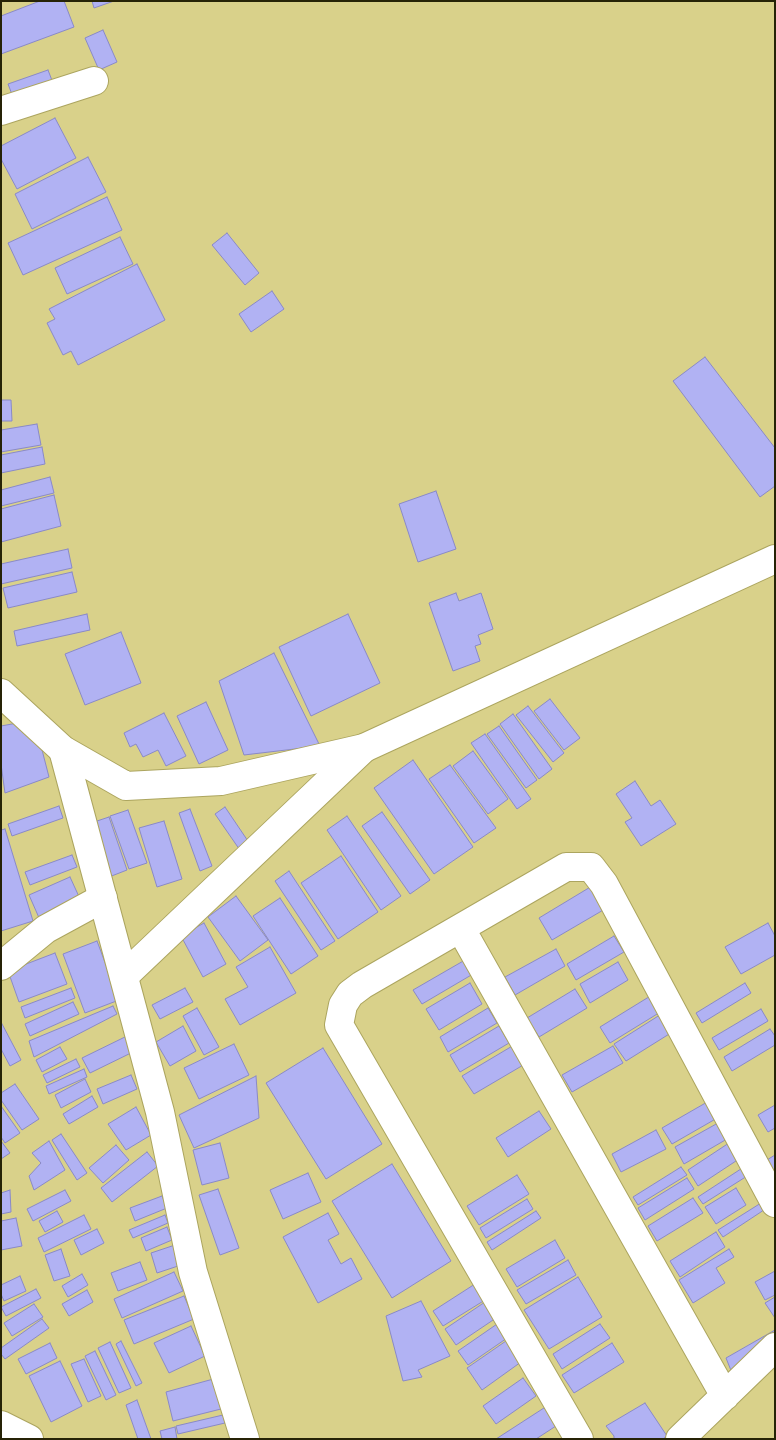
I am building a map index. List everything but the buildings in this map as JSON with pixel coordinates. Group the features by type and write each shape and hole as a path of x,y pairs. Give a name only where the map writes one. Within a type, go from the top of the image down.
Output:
{"street":[{"path":"1,110 94,81"},
{"path":"1,693 63,750 126,786 221,781 364,748 775,559"},
{"path":"124,976 364,748"},
{"path":"63,750 160,1112 193,1272 245,1439"},
{"path":"579,1439 339,1025 343,1005 350,994 362,985 566,867 591,867 604,884 775,1203"},
{"path":"1,966 46,929 103,898"},
{"path":"461,928 725,1396"},
{"path":"680,1439 775,1347"},
{"path":"1,1425 29,1439"}]}
